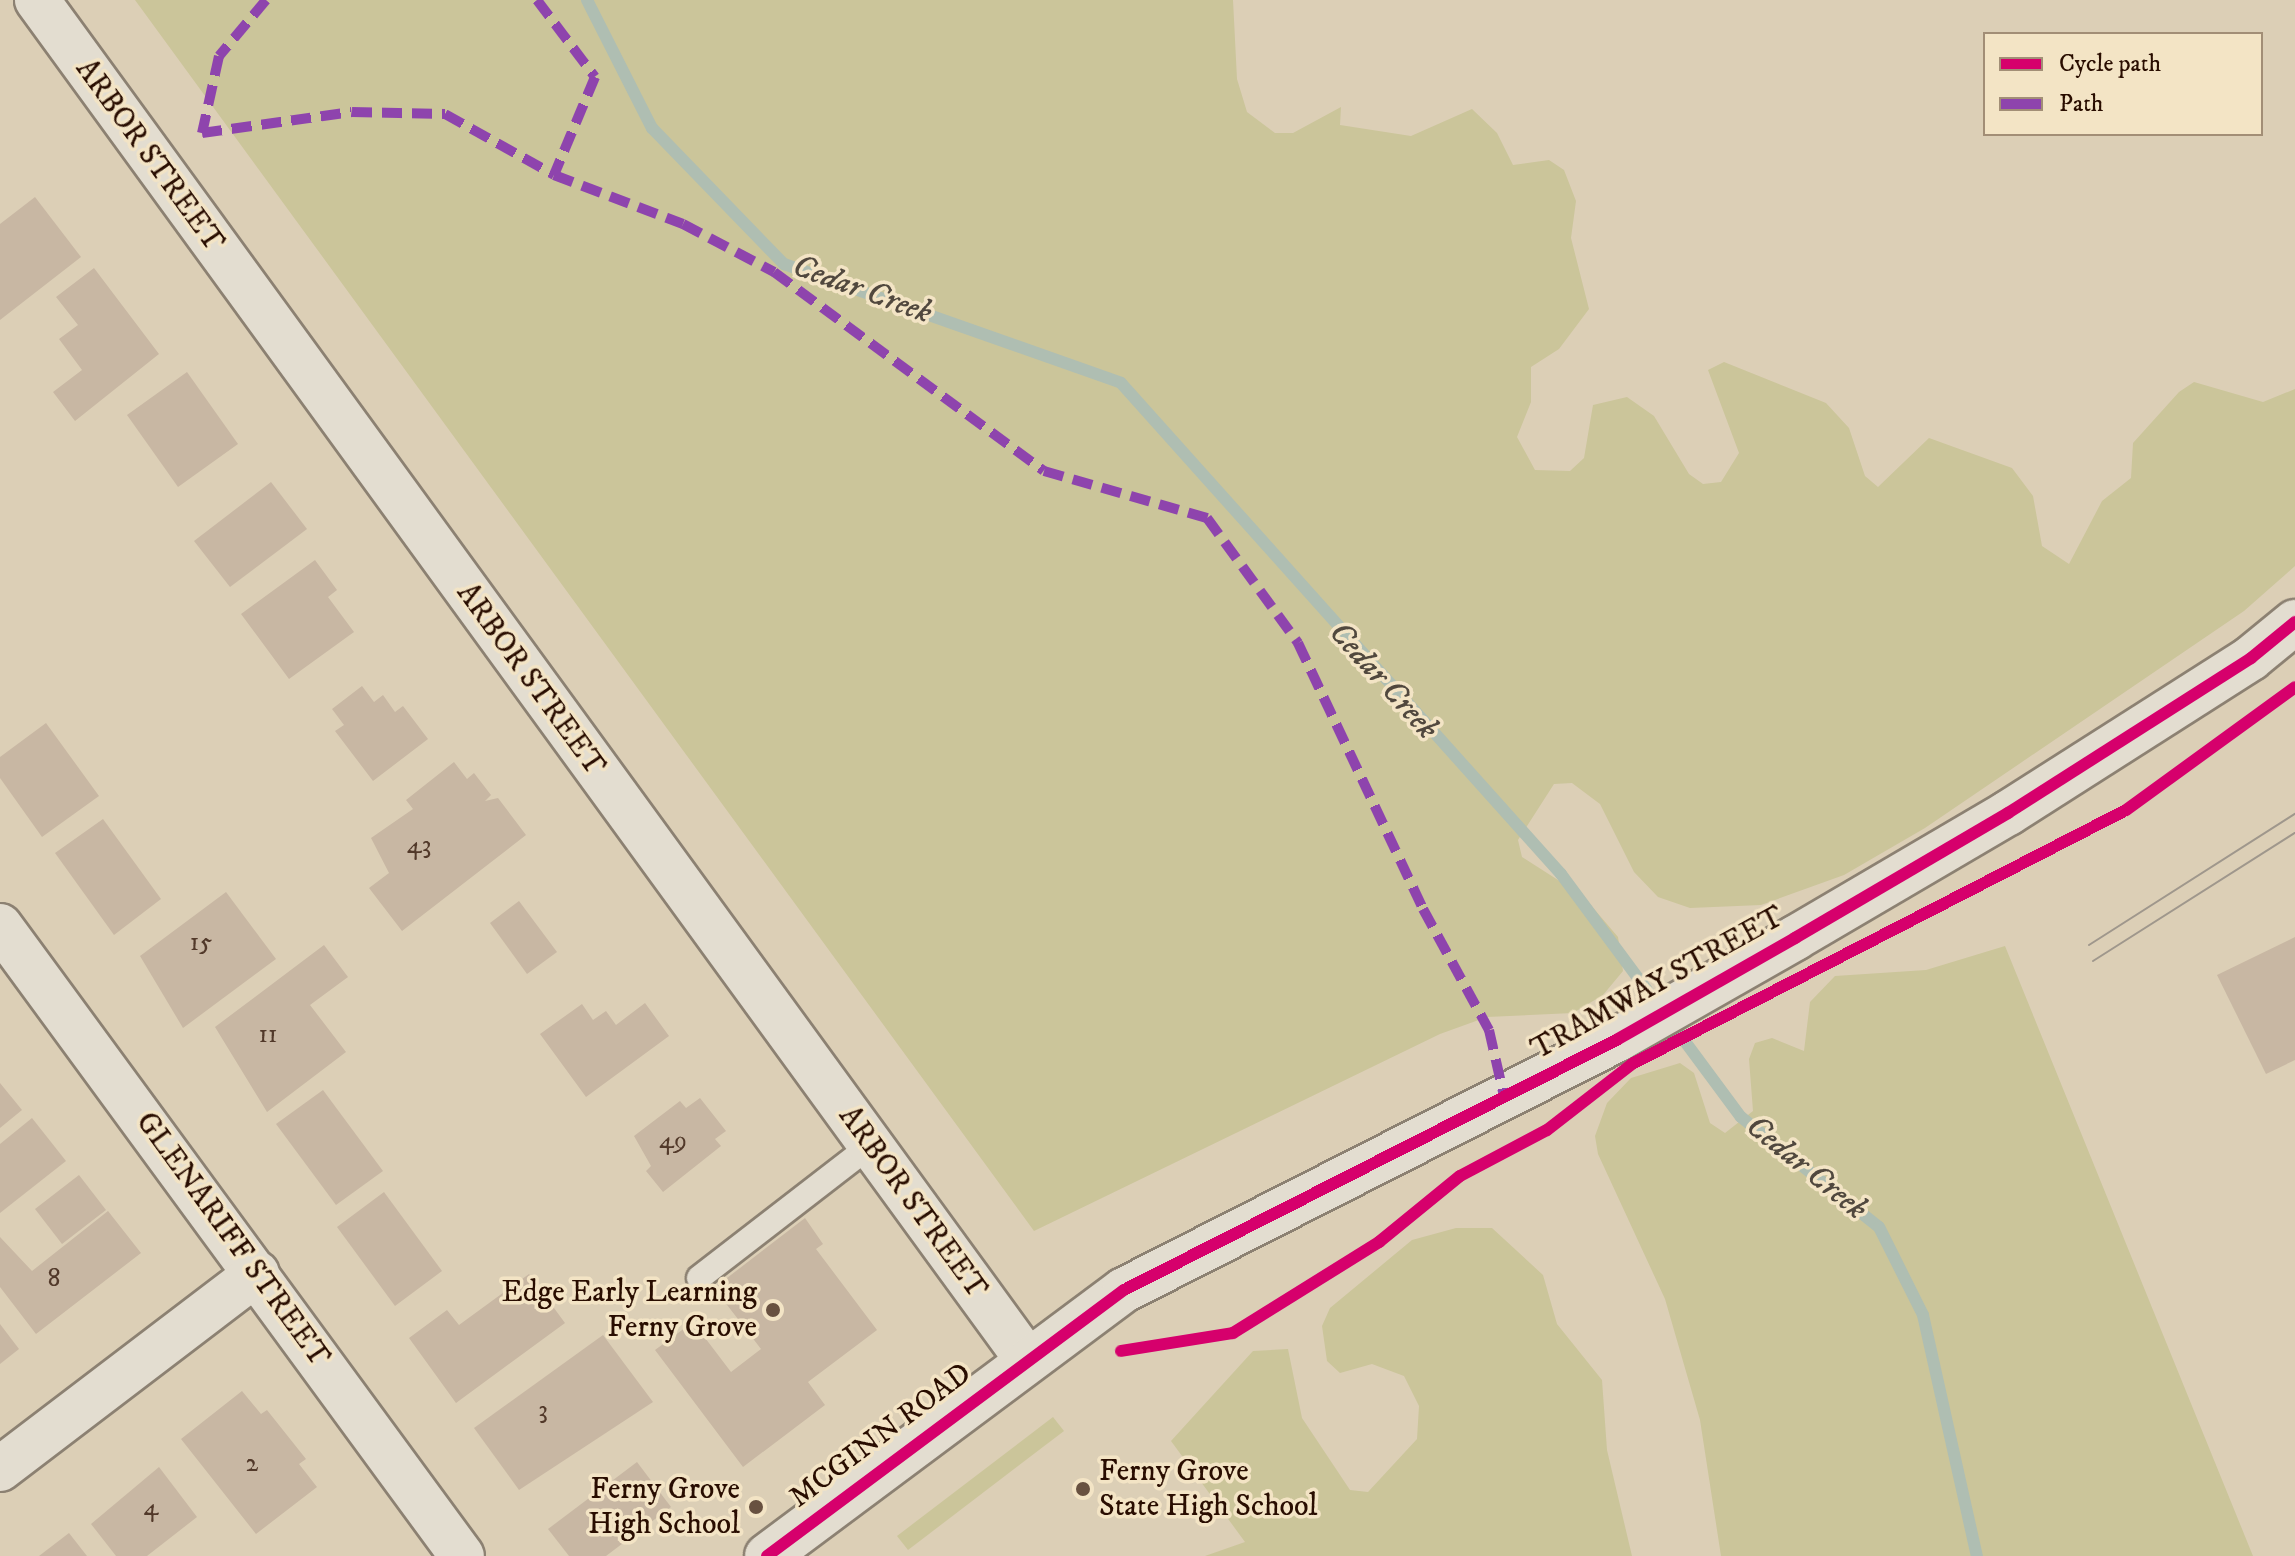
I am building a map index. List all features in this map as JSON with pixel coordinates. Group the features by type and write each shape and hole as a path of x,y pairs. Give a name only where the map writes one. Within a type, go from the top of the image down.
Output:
{"street":[{"name":"ARBOR STREET","path":"37,0 1026,1358"},
{"name":"TRAMWAY STREET","path":"1026,1358 1124,1290 1618,1039 1795,938 2022,804 2251,658 2295,622"},
{"name":"GLENARIFF STREET","path":"0,926 462,1556"},
{"path":"0,1469 257,1273"},
{"name":"MCGINN ROAD","path":"767,1556 1026,1358"}],"lane":[{"path":"699,1278 870,1146"}],"shaded area":[{"path":"135,0 1233,0 1237,79 1247,112 1275,133 1293,133 1341,107 1340,125 1411,136 1472,109 1497,133 1513,165 1549,160 1564,170 1576,201 1571,238 1589,309 1559,349 1531,367 1531,402 1517,437 1535,470 1570,471 1584,458 1593,405 1627,397 1654,416 1689,474 1703,484 1721,482 1739,453 1708,370 1724,362 1826,403 1849,428 1865,476 1878,487 1929,438 2012,468 2033,496 2042,546 2069,564 2102,501 2131,478 2133,443 2179,392 2194,382 2263,402 2295,389 2295,566 2244,611 1925,828 1844,875 1761,905 1690,908 1658,897 1634,872 1600,804 1572,783 1554,784 1518,840 1522,857 1583,896 1618,937 1623,971 1603,995 1573,1013 1487,1017 1440,1034 1034,1231"},
{"path":"2005,946 2253,1556 1721,1556 1700,1420 1665,1299 1598,1154 1595,1136 1607,1103 1631,1078 1680,1063 1694,1073 1710,1123 1725,1133 1753,1111 1749,1059 1755,1043 1772,1038 1804,1051 1810,1002 1835,976 1926,970"},
{"path":"1456,1228 1492,1228 1543,1275 1557,1324 1602,1380 1607,1450 1632,1556 1205,1556 1245,1542 1171,1441 1253,1351 1288,1349 1302,1418 1350,1490 1368,1492 1417,1439 1419,1406 1404,1376 1372,1364 1340,1373 1327,1361 1322,1326 1330,1308 1412,1240"},
{"path":"1053,1417 1064,1431 908,1550 897,1536"}],"building":[{"path":"35,197 81,257 0,320 0,224"},
{"path":"94,268 159,354 75,421 53,392 82,370 59,339 78,325 56,297"},
{"path":"187,372 238,444 178,487 127,415"},
{"path":"271,482 307,529 230,587 194,541"},
{"path":"315,560 337,590 328,597 354,632 289,679 241,614"},
{"path":"362,686 374,702 383,695 395,712 403,706 428,739 373,781 335,731 344,725 332,709"},
{"path":"46,723 99,796 42,837 0,778 0,757"},
{"path":"454,762 467,779 474,773 491,795 485,801 498,798 526,835 402,931 369,888 389,873 371,838 413,809 406,800"},
{"path":"103,819 161,899 114,935 55,853"},
{"path":"226,892 276,959 183,1028 140,956"},
{"path":"519,901 557,952 527,974 490,923"},
{"path":"2295,937 2295,1060 2266,1074 2217,975"},
{"path":"324,945 348,977 310,1005 346,1052 267,1112 215,1027"},
{"path":"645,1003 669,1036 586,1097 540,1034 582,1004 593,1020 606,1011 616,1025"},
{"path":"0,1083 22,1110 0,1128"},
{"path":"323,1090 383,1171 336,1205 276,1124"},
{"path":"700,1098 726,1131 715,1139 721,1146 663,1192 646,1171 651,1166 634,1136 680,1101 686,1108"},
{"path":"32,1118 66,1161 0,1213 0,1144"},
{"path":"79,1175 106,1210 62,1244 35,1209"},
{"path":"384,1192 442,1271 395,1306 337,1227"},
{"path":"108,1211 141,1253 36,1334 0,1287 0,1237 32,1271"},
{"path":"805,1218 823,1244 816,1249 877,1330 808,1382 825,1405 743,1467 655,1350 693,1322 731,1372 761,1349 714,1288"},
{"path":"529,1274 565,1323 456,1403 409,1338 447,1310 459,1325"},
{"path":"0,1324 19,1349 0,1364"},
{"path":"603,1335 653,1402 519,1490 474,1428"},
{"path":"242,1391 261,1414 267,1410 306,1459 299,1464 317,1487 256,1534 181,1439"},
{"path":"637,1462 671,1507 606,1556 569,1556 548,1529"},
{"path":"159,1467 197,1517 147,1556 116,1556 91,1524"},
{"path":"69,1533 87,1556 39,1556"}],"waterway":[{"name":"Cedar Creek","path":"587,0 652,128 784,264 1121,383 1561,874 1741,1117 1879,1227 1923,1315 1977,1556"}],"tram line":[{"path":"2089,945 2295,814"},
{"path":"2093,961 2295,833"}],"marked path":[{"path":"266,0 219,56 202,133 352,112 445,114 554,175 683,224 774,272 1044,471 1207,518 1298,643 1423,909 1489,1030 1504,1096"},
{"path":"537,0 595,77 554,175"}],"cycle path":[{"path":"767,1556 1124,1290 1618,1039 2008,813 2251,658 2295,622"},
{"path":"1121,1351 1233,1333 1379,1242 1460,1176 1547,1130 1632,1064 2126,810 2295,687"}],"place":[{"name":"Edge Early Learning Ferny Grove","path":"773,1310"},
{"name":"Ferny Grove State High School","path":"1083,1489"},
{"name":"Ferny Grove High School","path":"756,1507"}]}
